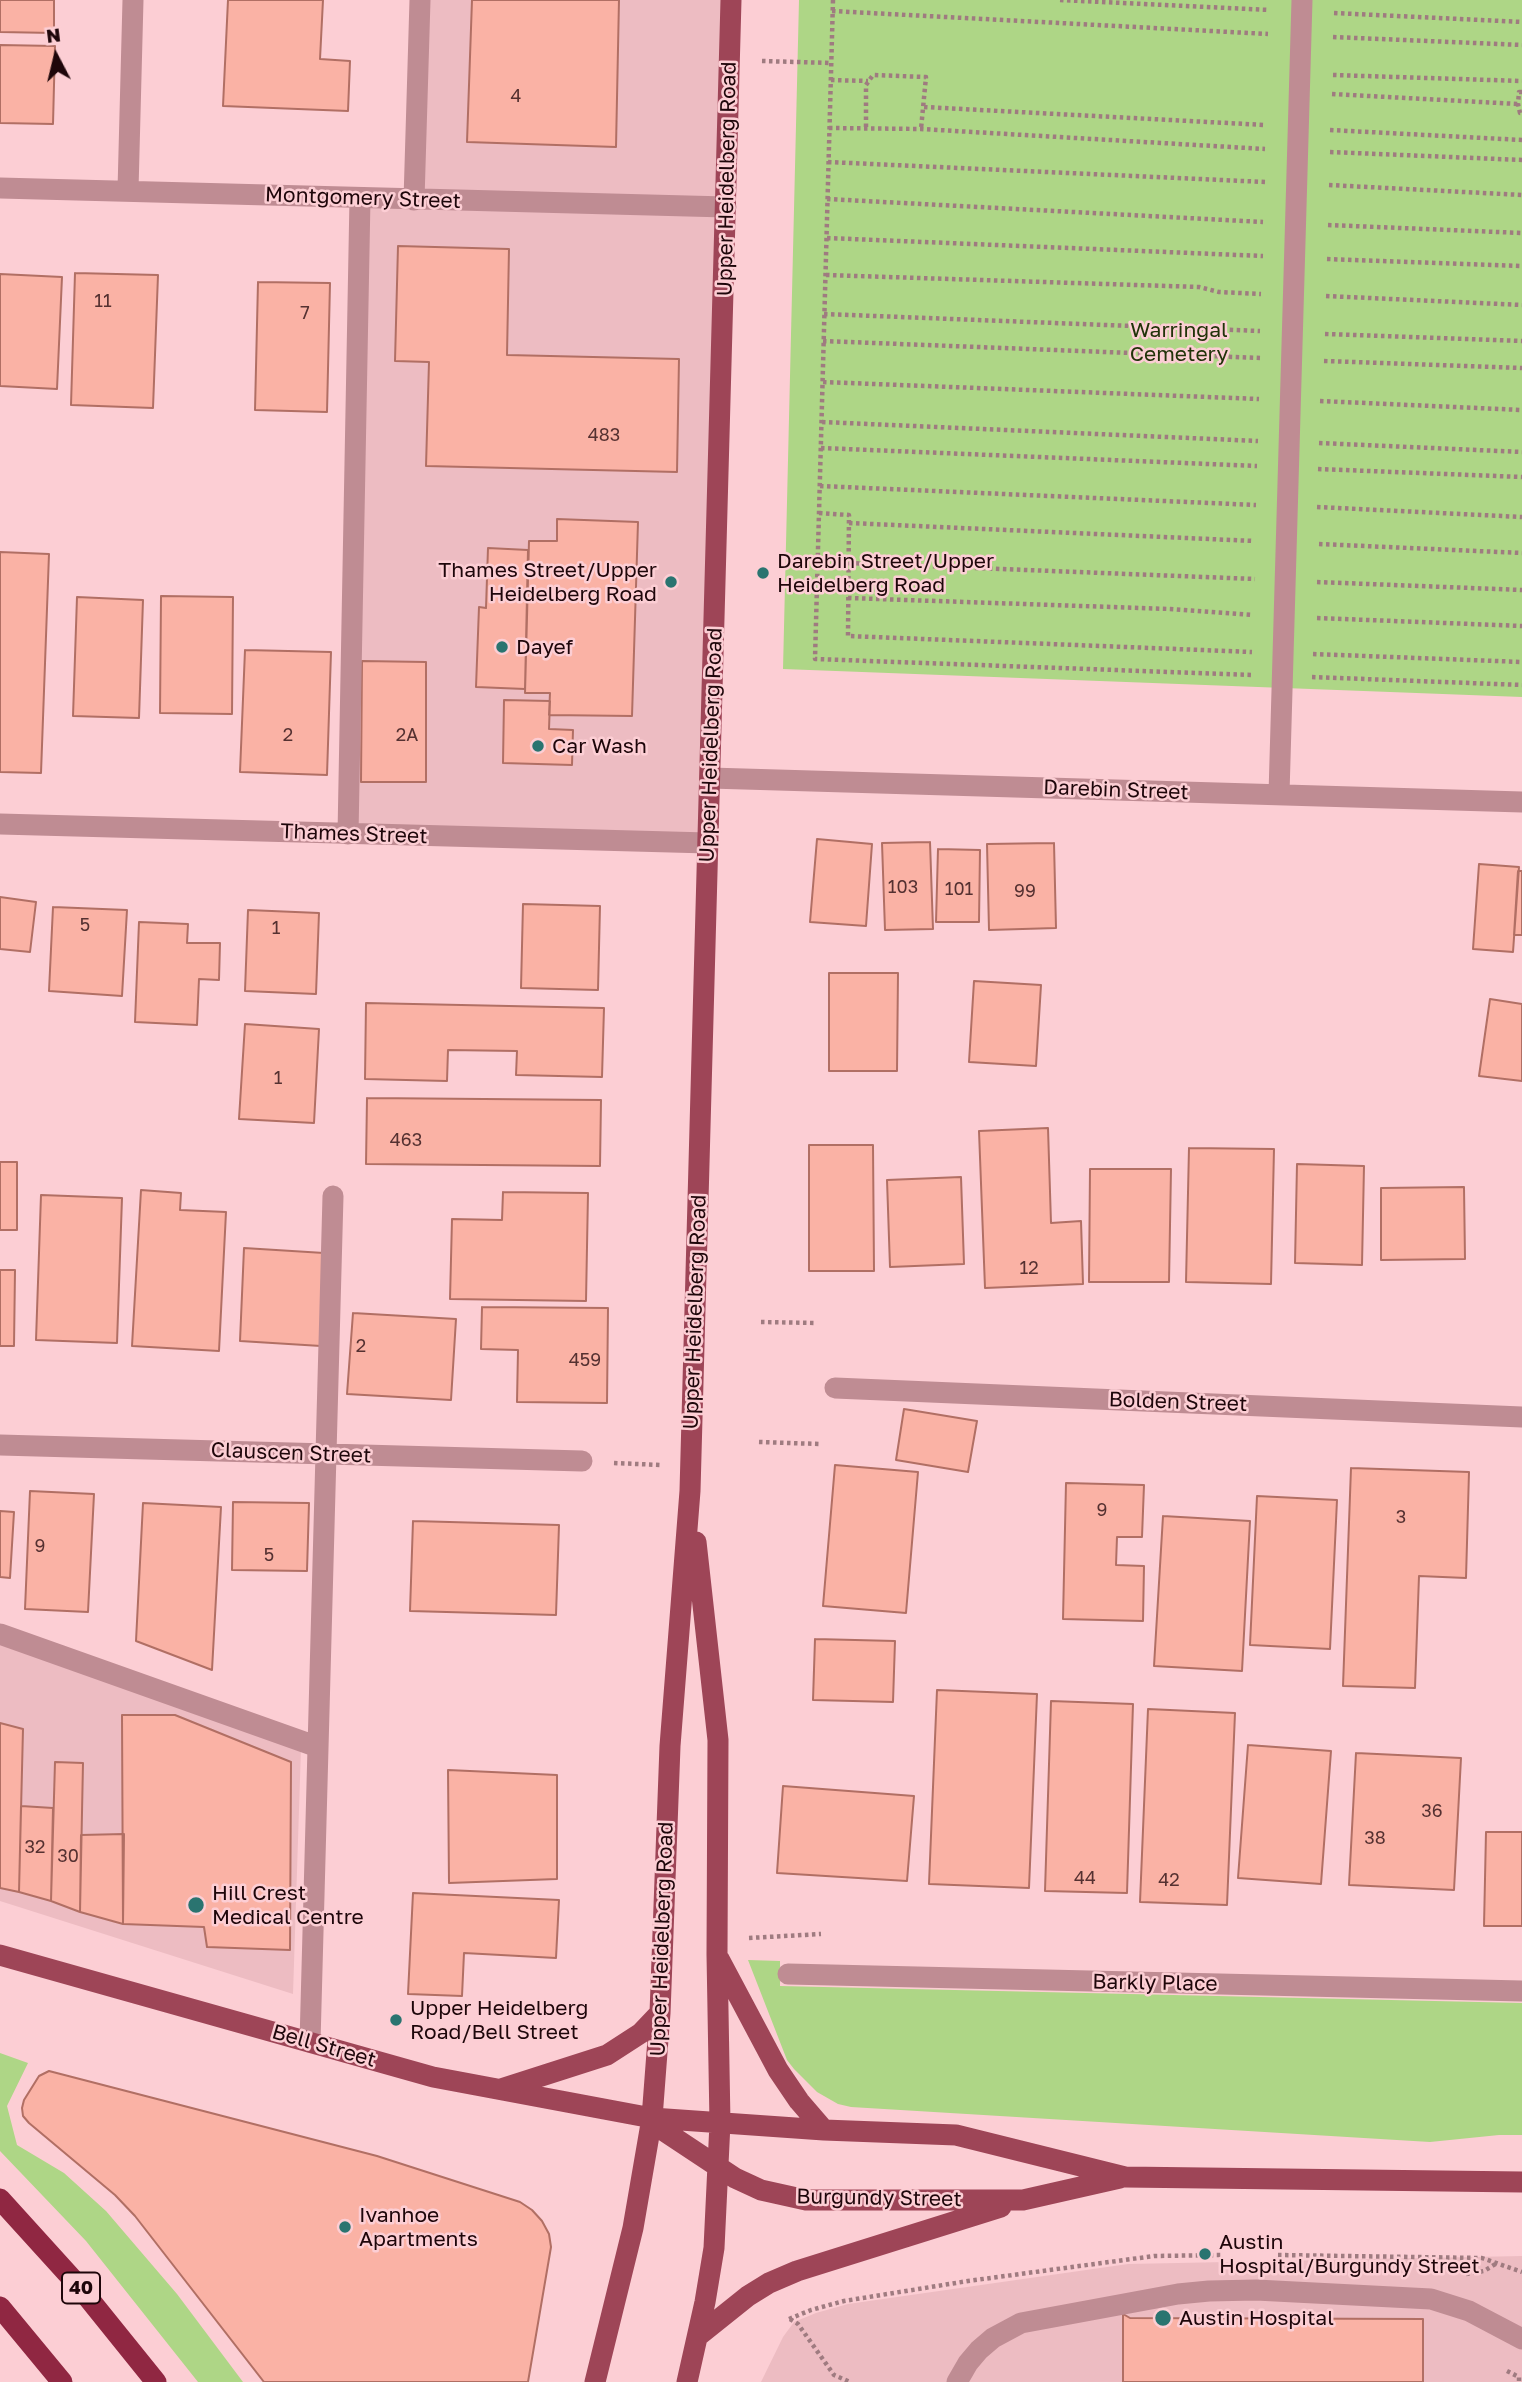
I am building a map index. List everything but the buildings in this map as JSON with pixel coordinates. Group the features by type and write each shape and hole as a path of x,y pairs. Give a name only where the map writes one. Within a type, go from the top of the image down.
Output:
{"highway":[{"name":"40","path":"0,2199 77,2284 156,2382"},
{"path":"0,2308 62,2382"}],"main road":[{"name":"Upper Heidelberg Road","path":"595,2382 633,2228 652,2120 660,2013 670,1746 690,1491 731,0"},
{"name":"Upper Heidelberg Road","path":"687,2382 713,2248 720,2123 717,1954 718,1740 690,1491"},
{"path":"717,1954 778,2070 799,2101 824,2130"},
{"name":"Bell Street","path":"0,1955 433,2077 652,2120"},
{"path":"496,2090 607,2055 641,2034 660,2013"},
{"name":"Burgundy Street","path":"652,2120 956,2135 1125,2177 1522,2182"},
{"name":"Burgundy Street","path":"652,2120 719,2169 761,2190 806,2200 1023,2200 1125,2177"},
{"path":"698,2336 748,2296 789,2274 1023,2200"}],"street":[{"path":"128,190 133,0"},
{"path":"414,200 420,0"},
{"path":"1279,794 1302,0"},
{"name":"Montgomery Street","path":"0,188 726,207"},
{"path":"348,834 360,198"},
{"name":"Darebin Street","path":"710,778 1522,802"},
{"name":"Thames Street","path":"0,824 708,843"},
{"path":"310,2042 333,1196"},
{"name":"Bolden Street","path":"835,1388 1522,1416"},
{"name":"Clauscen Street","path":"0,1445 582,1461"},
{"path":"0,1634 318,1747"},
{"name":"Barkly Place","path":"788,1974 1522,1991"},
{"path":"957,2382 968,2363 992,2338 1021,2323 1209,2291 1431,2299 1449,2303 1512,2330 1522,2339"}],"path":[{"path":"833,0 815,659 1522,685"},
{"path":"832,10 1301,36 1522,45"},
{"path":"730,61 831,63"},
{"path":"866,127 866,85 873,75 926,77 921,130"},
{"path":"831,80 869,81"},
{"path":"1300,83 1522,82"},
{"path":"1300,83 1518,104"},
{"path":"1522,92 1519,92 1518,104 1522,113"},
{"path":"924,107 1522,140"},
{"path":"829,128 866,127 1522,160"},
{"path":"828,162 1522,195"},
{"path":"827,199 1522,233"},
{"path":"827,238 1522,266"},
{"path":"825,275 1199,287 1219,292 1522,305"},
{"path":"824,314 1522,341"},
{"path":"823,341 1522,368"},
{"path":"823,382 1522,410"},
{"path":"822,422 1522,452"},
{"path":"821,448 1522,477"},
{"path":"820,486 1522,517"},
{"path":"820,513 849,515 848,636 1522,662"},
{"path":"849,523 1522,553"},
{"path":"849,563 1522,590"},
{"path":"848,598 1170,609 1284,617 1522,626"},
{"path":"761,1322 817,1324"},
{"path":"759,1442 820,1444"},
{"path":"582,1461 690,1467"},
{"path":"749,1938 821,1934"},
{"path":"1466,2274 1484,2271 1497,2263"},
{"path":"789,2319 798,2324 835,2375 850,2382"}],"shaded area":[{"path":"420,0 731,0 708,843 348,834 360,198 414,199"},
{"path":"0,1641 301,1748 293,1994 0,1901"},
{"name":"Austin Hospital","path":"1522,2256 1522,2382 761,2382 783,2337 794,2322 848,2304 1128,2264"}],"green space":[{"name":"Warringal Cemetery","path":"799,0 1522,0 1522,697 783,669"},
{"path":"748,1960 780,1961 780,1986 1522,2003 1522,2135 1430,2142 851,2107 838,2104 817,2092 787,2060"},
{"path":"0,2053 28,2063 7,2106 17,2145 64,2173 106,2211 177,2294 243,2382 198,2382 86,2241 0,2151"}],"place":[{"name":"Darebin Street/Upper Heidelberg Road","path":"763,573"},
{"name":"Thames Street/Upper Heidelberg Road","path":"671,582"},
{"name":"Dayef","path":"502,647"},
{"name":"Car Wash","path":"538,746"},
{"name":"Hill Crest Medical Centre","path":"196,1905"},
{"name":"Upper Heidelberg Road/Bell Street","path":"396,2020"},
{"name":"Ivanhoe Apartments","path":"345,2227"},
{"name":"Austin Hospital/Burgundy Street","path":"1205,2254"},
{"name":"Austin Hospital","path":"1163,2318"}]}
